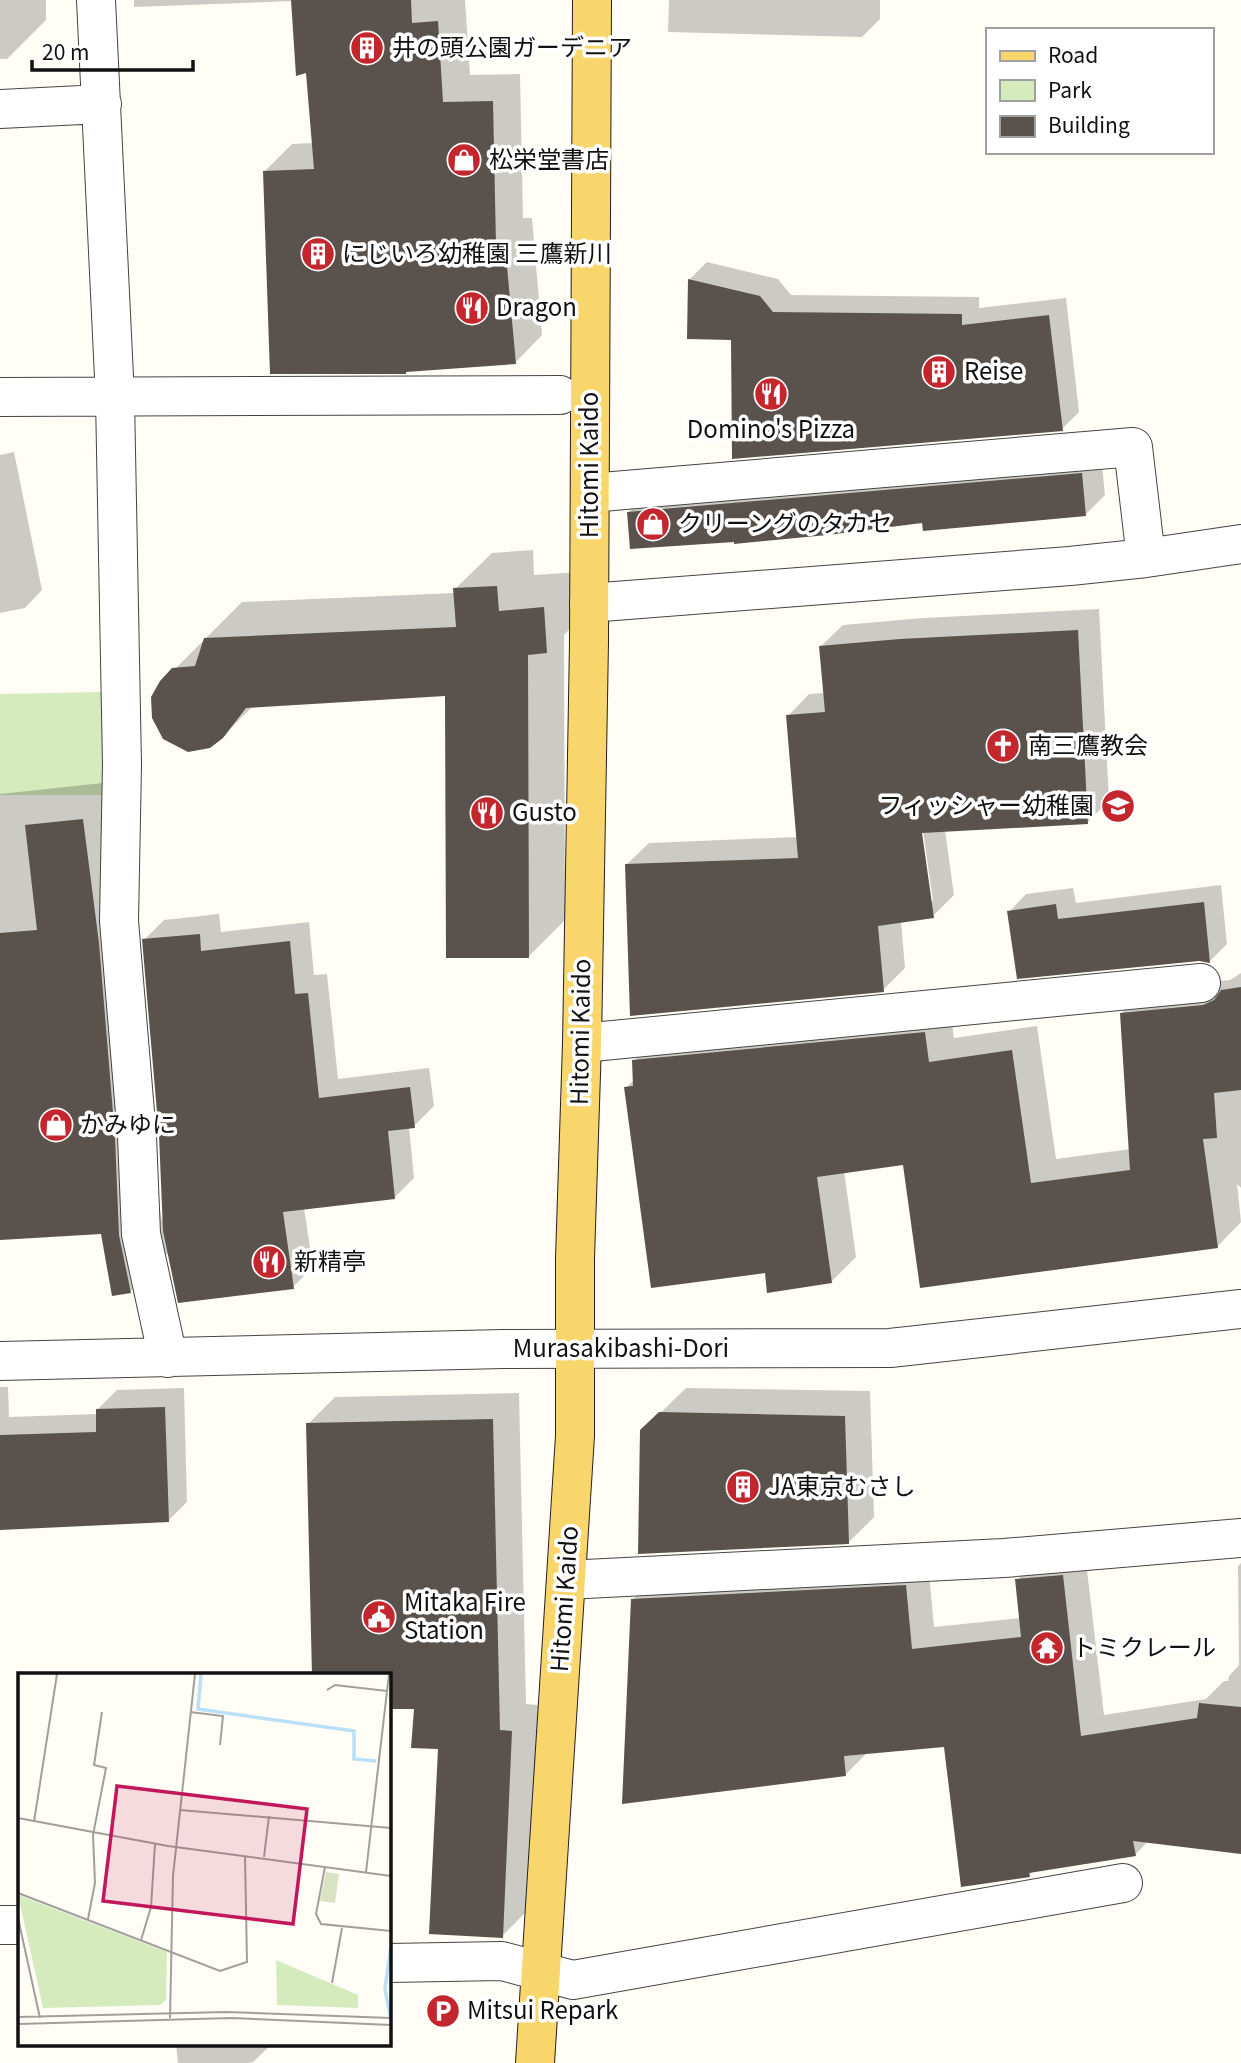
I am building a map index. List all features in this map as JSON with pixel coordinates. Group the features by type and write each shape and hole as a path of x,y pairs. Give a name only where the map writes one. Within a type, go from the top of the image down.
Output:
{"main road":[{"name":"Hitomi Kaido","path":"535,2063 575,1436 575,1258 582,1043 589,603 592,0"}],"street":[{"path":"96,0 115,398 122,765 119,921 137,1136 141,1234 168,1358"},
{"path":"0,109 102,104"},
{"path":"0,397 561,396"},
{"path":"590,494 1133,447 1146,558"},
{"path":"589,603 1146,558 1241,544"},
{"path":"582,1043 1201,983"},
{"name":"Murasakibashi-Dori","path":"0,1362 576,1348 890,1348 1241,1309"},
{"path":"566,1580 1004,1558 1241,1538"},
{"path":"390,1963 502,1961 573,1980 1123,1883"},
{"path":"0,1925 18,1926"}],"green space":[{"path":"101,692 105,795 0,795 0,694"}],"building":[{"path":"291,0 411,0 412,23 438,21 443,102 493,101 496,245 505,245 516,364 406,374 270,374 263,171 314,169 306,73 296,76"},
{"path":"688,279 760,296 773,312 962,314 962,325 1049,315 1063,431 732,459 731,340 687,339"},
{"path":"1082,473 1086,516 923,531 922,523 734,544 630,549 627,512"},
{"path":"497,586 499,611 544,607 547,653 528,655 529,958 446,958 445,696 246,708 223,738 210,748 188,752 163,739 152,718 151,697 172,668 195,666 204,638 456,627 453,588"},
{"path":"1078,630 1088,824 922,833 934,918 878,926 884,992 630,1016 625,864 798,858 786,715 825,712 819,646"},
{"path":"83,819 99,943 115,1137 119,1235 131,1293 112,1296 101,1234 0,1240 0,933 37,930 25,825"},
{"path":"1204,902 1210,963 1199,961 1017,979 1007,911 1056,904 1058,919"},
{"path":"200,934 201,951 290,941 295,994 308,993 319,1098 410,1087 415,1128 388,1131 395,1199 283,1212 294,1289 178,1303 163,1231 159,1135 142,939"},
{"path":"1241,987 1241,1090 1214,1093 1217,1138 1203,1139 1218,1248 920,1288 903,1165 817,1177 832,1283 767,1293 765,1273 651,1288 624,1087 633,1086 632,1060 925,1032 929,1062 1012,1050 1031,1183 1130,1170 1120,1013 1203,1005 1214,1000 1221,990"},
{"path":"165,1407 169,1522 0,1530 0,1435 96,1432 96,1409"},
{"name":"JA東京むさし","path":"659,1412 845,1416 849,1544 638,1554 640,1430"},
{"path":"493,1419 500,1730 512,1731 503,1938 429,1934 438,1749 411,1748 414,1709 390,1709 390,1673 312,1673 306,1423"},
{"path":"1063,1575 1081,1736 1197,1718 1199,1703 1241,1707 1241,1854 1133,1841 1136,1856 1029,1873 1030,1877 961,1887 944,1747 844,1756 846,1776 622,1804 631,1599 906,1585 912,1649 1021,1637 1015,1579"}],"place":[{"name":"井の頭公園ガーデニア","path":"367,48"},
{"name":"松栄堂書店","path":"464,160"},
{"name":"にじいろ幼稚園 三鷹新川","path":"318,254"},
{"name":"Dragon","path":"472,308"},
{"name":"Reise","path":"939,372"},
{"name":"Domino's Pizza","path":"771,394"},
{"name":"クリーングのタカセ","path":"653,524"},
{"name":"南三鷹教会","path":"1003,746"},
{"name":"フィッシャー幼稚園","path":"1118,806"},
{"name":"Gusto","path":"487,813"},
{"name":"かみゆに","path":"56,1125"},
{"name":"新精亭","path":"269,1262"},
{"name":"JA東京むさし","path":"743,1487"},
{"name":"Mitaka Fire Station","path":"379,1617"},
{"name":"トミクレール","path":"1047,1648"},
{"name":"Mitsui Repark","path":"443,2011"}]}
